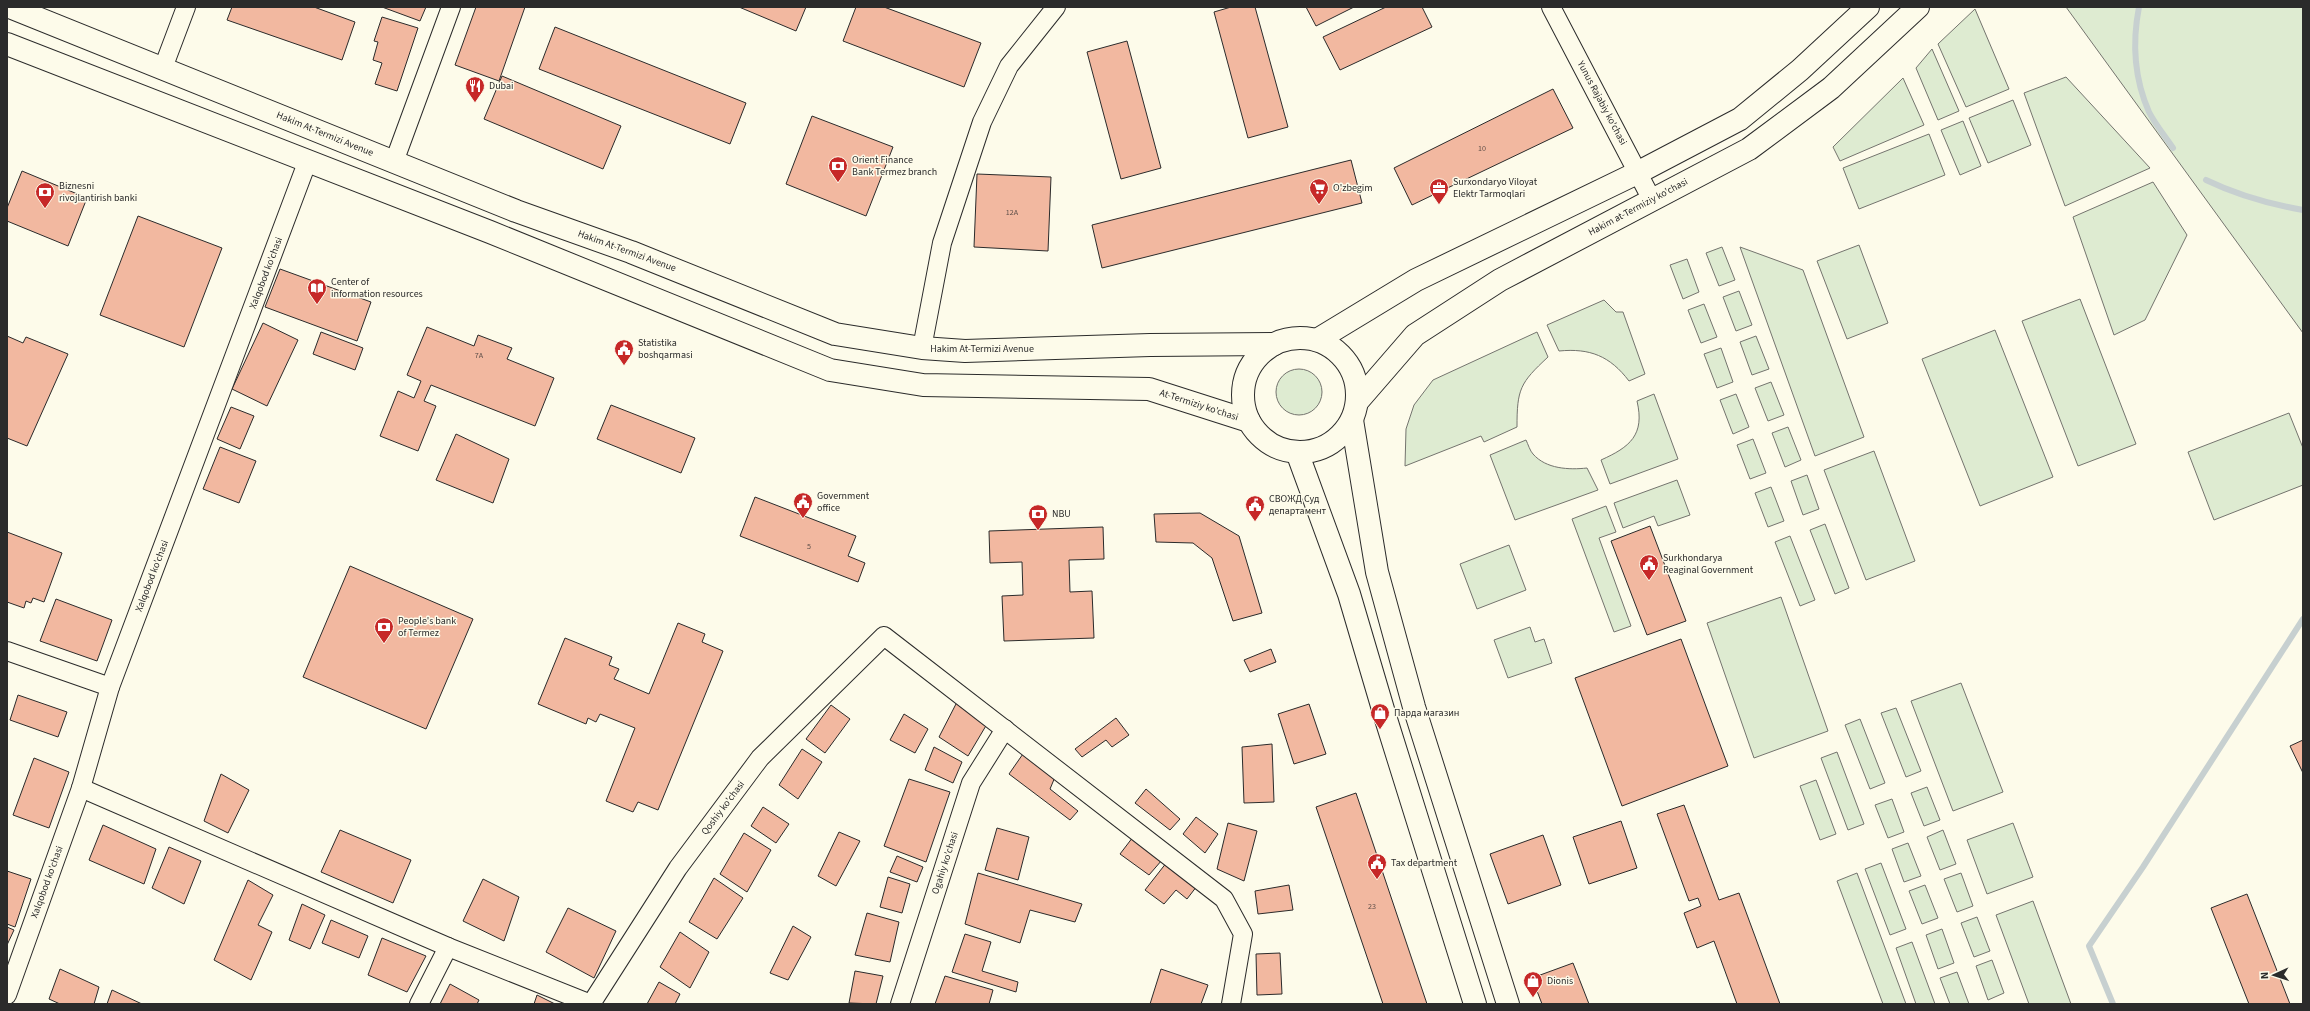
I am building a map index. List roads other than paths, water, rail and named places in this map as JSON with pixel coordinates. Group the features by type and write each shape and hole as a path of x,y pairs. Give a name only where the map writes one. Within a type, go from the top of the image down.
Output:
{"main road":[{"name":"Hakim At-Termizi Avenue","path":"10,7 516,211 631,252 835,334 922,348 965,351 1150,345 1274,344"},
{"path":"1317,340 1416,280 1639,172 1740,119 1800,70 1868,7"},
{"name":"Hakim at-Termiziy ko'chasi","path":"1354,411 1415,334 1500,280 1749,149 1831,88 1918,7"},
{"path":"7,44 308,160"},
{"name":"At-Termiziy ko'chasi","path":"308,160 830,370 923,385 1149,389 1250,421"},
{"path":"1354,411 1342,434 1329,445 1314,451 1297,452 1278,448 1262,437 1250,421 1244,404 1244,386 1249,369 1260,354 1274,344 1288,339 1302,338 1317,340 1335,349 1348,364 1356,382 1354,411 1377,572 1414,707 1508,1004"},
{"path":"1297,452 1349,594 1384,716 1475,1004"}],"street":[{"path":"163,68 186,7"},
{"path":"394,162 451,7"},
{"path":"922,348 942,243 982,122 1009,66 1056,7"},
{"name":"Yunus Rajabiy ko'chasi","path":"1551,7 1639,172 1652,200"},
{"name":"Xalqobod ko'chasi","path":"7,995 81,788 110,687 308,160"},
{"name":"Qoshiy ko'chasi","path":"591,1004 678,868 760,758 884,636 1005,729"},
{"path":"7,651 110,687"},
{"path":"1005,729 1224,899 1243,934 1231,1004"},
{"name":"Ogahiy ko'chasi","path":"900,1004 971,783 1005,729"},
{"path":"81,788 448,946 591,1004"},
{"path":"419,1004 448,946"}],"waterway":[{"path":"2139,7 2135,47 2137,73 2140,86 2149,112 2173,148"},
{"path":"2206,180 2253,198 2303,210"},
{"path":"2113,1004 2089,946 2143,867 2303,619"}],"place":[{"name":"Dubai","path":"475,103"},
{"name":"Orient Finance Bank Termez branch","path":"838,183"},
{"name":"O'zbegim","path":"1319,205"},
{"name":"Surxondaryo Viloyat Elektr Tarmoqlari","path":"1439,205"},
{"name":"Biznesni rivojlantirish banki","path":"45,209"},
{"name":"Center of information resources","path":"317,305"},
{"name":"Statistika boshqarmasi","path":"624,366"},
{"name":"Government office","path":"803,519"},
{"name":"СВОЖД Суд департамент","path":"1255,522"},
{"name":"NBU","path":"1038,531"},
{"name":"Surkhondarya Reaginal Government","path":"1649,581"},
{"name":"People's bank of Termez","path":"384,644"},
{"name":"Парда магазин","path":"1380,730"},
{"name":"Tax department","path":"1377,880"},
{"name":"Dionis","path":"1533,998"}]}
